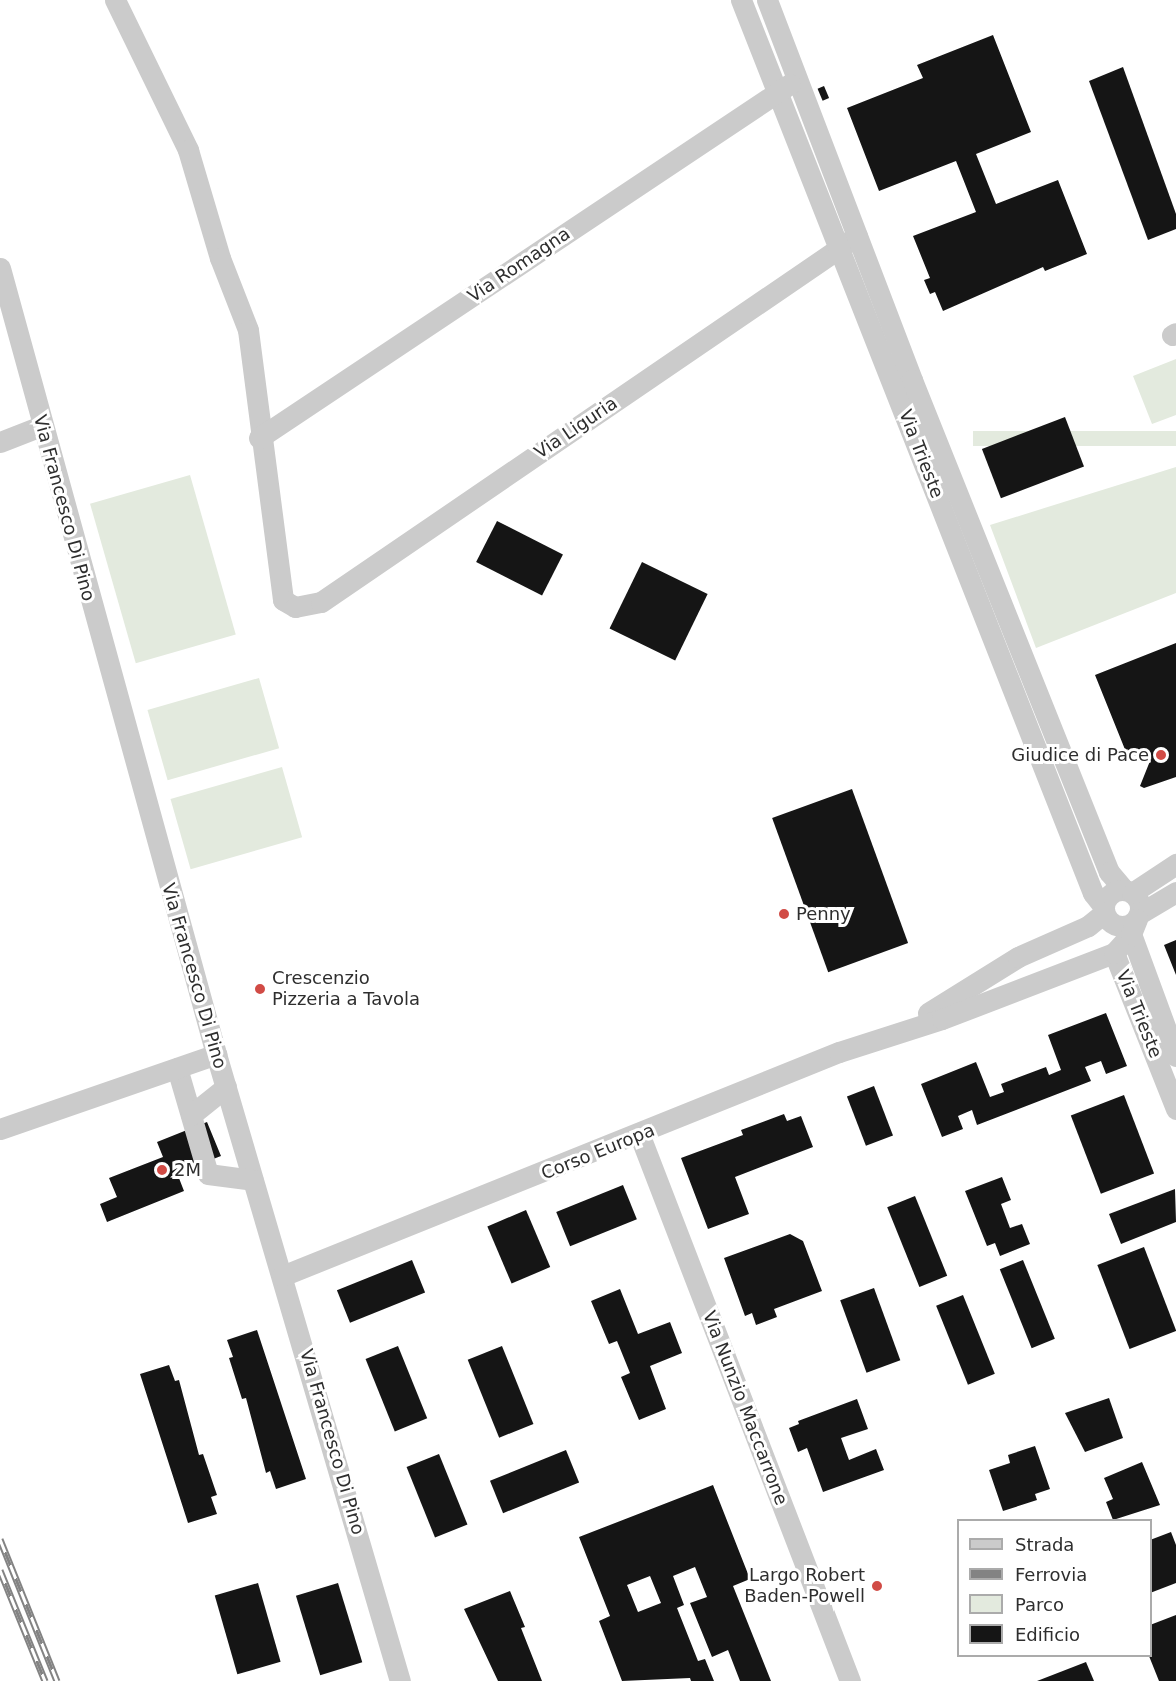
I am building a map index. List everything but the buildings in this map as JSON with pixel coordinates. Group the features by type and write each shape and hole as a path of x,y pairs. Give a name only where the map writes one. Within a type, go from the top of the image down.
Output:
{"street":[{"path":"115,0 188,150 220,258 248,330 259,438"},
{"name":"Via Trieste","path":"741,0 778,91 848,242 1109,872 1128,891"},
{"name":"Via Trieste","path":"767,0 797,79 848,242 1093,893 1104,910"},
{"name":"Via Romagna","path":"259,438 797,79"},
{"name":"Via Liguria","path":"259,438 283,600 295,607 310,607 848,242"},
{"name":"Via Francesco Di Pino","path":"0,268 41,426 216,1054 400,1681"},
{"path":"0,442 41,426"},
{"path":"874,1040 958,996 1018,957 1088,926 1104,910 1113,892 1128,891 1176,864"},
{"path":"1128,891 1139,902 1136,922"},
{"path":"874,1040 942,1019 1114,953 1136,922 1176,892"},
{"path":"1104,910 1110,922 1121,927 1136,922"},
{"name":"Via Trieste","path":"1136,922 1176,1056"},
{"path":"1057,940 1063,963 1072,969"},
{"name":"Via Trieste","path":"1114,953 1176,1108"},
{"name":"Corso Europa","path":"282,1276 640,1136 874,1040"},
{"path":"0,1129 216,1054"},
{"path":"177,1068 208,1174 254,1180"},
{"path":"191,1115 226,1087"},
{"name":"Via Nunzio Maccarrone","path":"640,1136 850,1681"}],"green space":[{"path":"1176,359 1176,415 1152,424 1133,376"},
{"path":"973,431 1176,431 1176,446 973,446"},
{"path":"1176,467 1176,593 1036,648 990,525"},
{"path":"190,475 236,635 136,663 90,504"},
{"path":"259,678 279,748 168,780 147,710"},
{"path":"282,767 302,837 191,869 170,799"}],"railway":[{"path":"0,1539 57,1681"},
{"path":"0,1570 45,1681"}],"place":[{"name":"Giudice di Pace","path":"1161,755"},
{"name":"Penny","path":"784,914"},
{"name":"Crescenzio Pizzeria a Tavola","path":"260,989"},
{"name":"2M","path":"162,1170"},
{"name":"Largo Robert Baden-Powell","path":"877,1586"}]}
